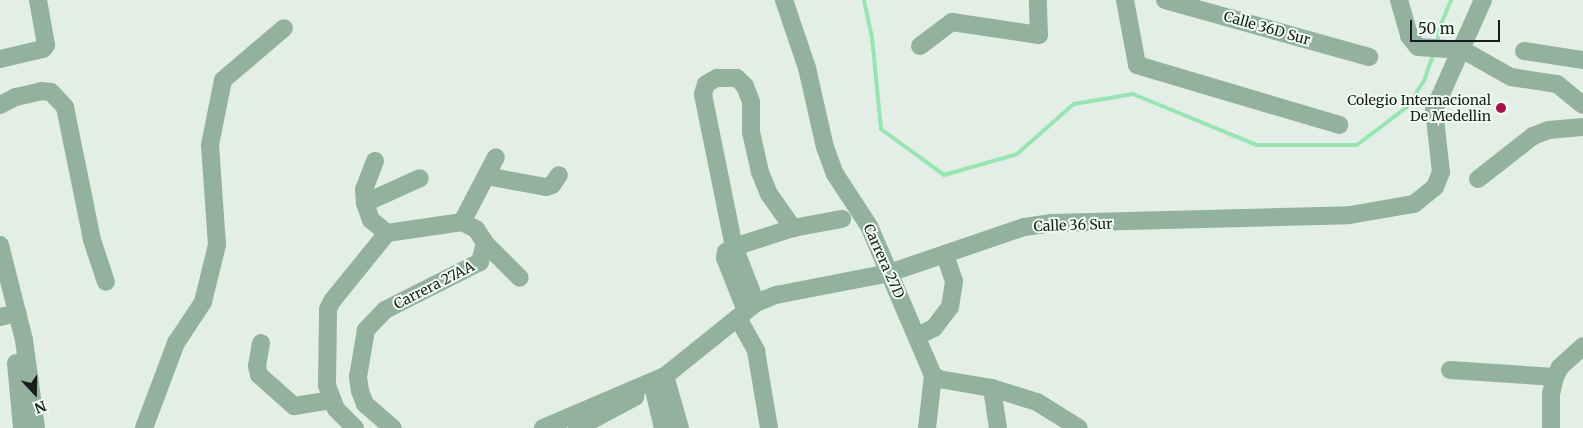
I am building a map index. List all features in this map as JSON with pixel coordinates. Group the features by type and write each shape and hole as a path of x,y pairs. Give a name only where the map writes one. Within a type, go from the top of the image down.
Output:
{"street":[{"path":"0,59 43,49 46,45 38,0"},
{"name":"Carrera 27D","path":"784,0 807,68 825,147 835,174 869,226 918,336 933,375"},
{"path":"920,46 952,22 1039,35 1038,0"},
{"path":"1125,0 1137,65 1339,125"},
{"name":"Calle 36D Sur","path":"1165,0 1369,57"},
{"path":"1399,0 1409,36 1418,47 1459,50 1511,77 1557,84 1580,95"},
{"path":"1459,50 1483,0"},
{"path":"144,428 176,343 202,302 217,245 210,145 223,80 284,28"},
{"name":"Calle 36 Sur","path":"577,428 630,401 747,311 797,290 889,273 1024,227 1052,223 1350,215 1402,208 1420,200 1435,186 1441,172 1434,110 1459,50"},
{"path":"1524,51 1583,60"},
{"path":"768,428 756,351 704,94 706,84 717,78 737,78 745,86 751,102 751,132 760,172 769,194 793,228"},
{"path":"0,105 16,97 41,91 51,92 65,107 92,240 106,282"},
{"path":"1478,179 1533,136 1549,130 1583,127"},
{"path":"462,222 496,157"},
{"path":"375,161 364,190 364,203 372,220 387,233"},
{"path":"486,176 546,187 552,185 559,175"},
{"path":"364,203 420,178"},
{"path":"734,247 793,228 842,219"},
{"path":"355,428 330,400 327,385 328,310 387,233 462,222 476,228 485,243 520,278"},
{"name":"Carrera 27AA","path":"393,428 365,404 360,391 358,377 366,330 386,310 476,266 484,255 485,243"},
{"path":"0,245 10,291 9,315 19,384 22,428"},
{"path":"918,336 934,328 950,307 954,281 944,255"},
{"path":"9,315 33,396 36,428"},
{"path":"261,343 257,366 259,375 294,406 330,400"},
{"path":"1551,428 1551,394 1554,377 1560,367 1583,346"},
{"path":"1450,370 1554,377"},
{"path":"927,428 933,375 939,379 992,388 1037,402 1079,428"},
{"path":"658,379 663,428"},
{"path":"658,379 680,428"},
{"name":"Calle 36 Sur","path":"543,428 625,391 658,379"},
{"path":"992,388 998,428"}],"waterway":[{"path":"864,0 872,37 881,129 944,175 1017,154 1074,104 1133,94 1257,145 1357,145 1407,107 1424,81 1434,52"},
{"path":"1437,43 1441,24 1451,0"}],"place":[{"name":"Colegio Internacional De Medellin","path":"1501,108"}]}
